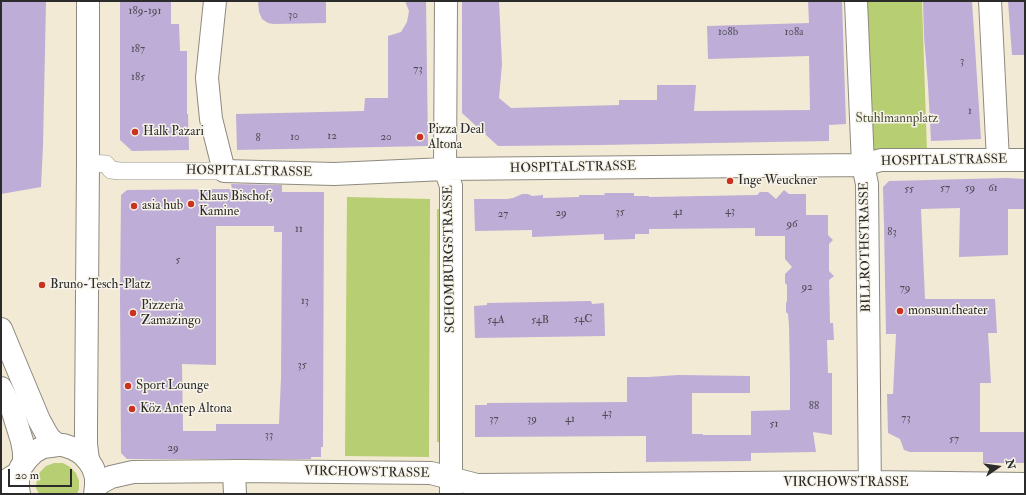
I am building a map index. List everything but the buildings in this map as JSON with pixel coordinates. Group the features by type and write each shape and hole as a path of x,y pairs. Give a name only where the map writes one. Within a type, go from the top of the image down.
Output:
{"street":[{"path":"88,1 86,433 88,460"},
{"path":"215,1 207,78 211,119 224,171"},
{"name":"SCHOMBURGSTRASSE","path":"446,1 445,169 451,186 451,486"},
{"name":"BILLROTHSTRASSE","path":"856,1 863,166 866,184 870,488"},
{"path":"990,1 998,160"},
{"name":"HOSPITALSTRASSE","path":"88,163 106,164 111,170 120,171 224,171 334,174 445,169 863,166 881,160 1025,160"},
{"path":"1,329 44,431 50,439 58,445"},
{"path":"1,388 12,409 22,441 24,457 22,468 1,484"},
{"path":"19,494 18,477 30,455 48,446 58,445 72,448 81,453 88,460 96,477 95,490"},
{"path":"234,471 234,494"},
{"name":"VIRCHOWSTRASSE","path":"95,490 98,484 111,477 133,472 234,471 431,473 451,486 870,488 1025,484"}],"green space":[{"name":"Stuhlmannplatz","path":"863,1 922,1 927,152 868,154"},
{"path":"347,197 430,199 429,457 345,456"},
{"path":"437,209 448,210 449,442 437,442"},
{"path":"54,463 63,463 76,473 79,481 79,489 77,494 39,494 36,488 37,479 40,472 46,466"}],"place":[{"name":"Halk Pazari","path":"135,132"},
{"name":"Pizza Deal Altona","path":"420,137"},
{"name":"Inge Weuckner","path":"730,181"},
{"name":"Klaus Bischof, Kamine","path":"191,204"},
{"name":"asia hub","path":"134,206"},
{"name":"Bruno-Tesch-Platz","path":"42,285"},
{"name":"monsun.theater","path":"900,311"},
{"name":"Pizzeria Zamazingo","path":"133,313"},
{"name":"Sport Lounge","path":"128,386"},
{"name":"Köz Antep Altona","path":"132,409"}]}
